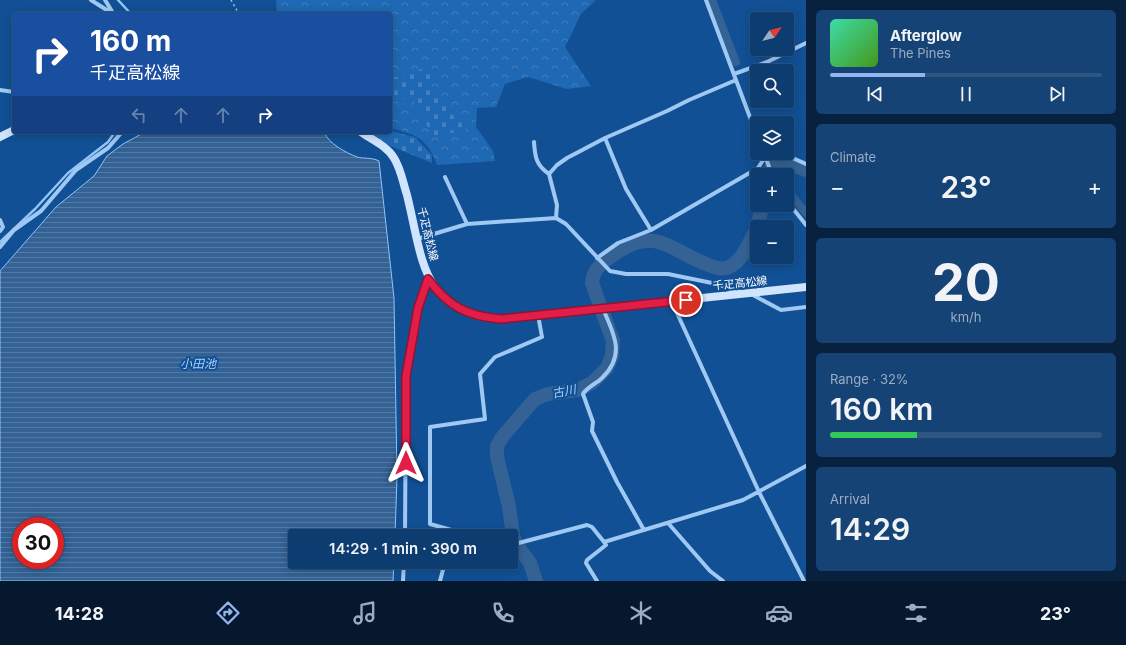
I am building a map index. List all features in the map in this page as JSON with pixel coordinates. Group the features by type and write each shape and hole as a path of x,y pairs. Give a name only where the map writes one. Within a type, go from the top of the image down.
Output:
{"main road":[{"path":"0,137 12,131"},
{"name":"千疋高松線","path":"364,134 387,149 393,157 403,179 421,260 428,279 446,300 464,312 484,318 501,319 806,287"}],"street":[{"path":"91,0 110,12"},
{"path":"105,0 112,12"},
{"path":"706,0 750,117"},
{"path":"734,74 767,62 806,44"},
{"path":"549,174 557,165 567,158 605,138 736,80"},
{"path":"0,90 12,92"},
{"path":"0,247 14,230 41,211 76,170 108,148 120,134"},
{"path":"605,138 626,189 652,230"},
{"path":"534,142 537,162 542,169 549,174 557,205 556,218"},
{"path":"794,159 806,164"},
{"path":"598,259 618,243 652,230 758,168 762,160"},
{"path":"445,177 467,224"},
{"path":"794,210 806,225"},
{"path":"417,239 467,224 556,218 566,224 610,271 626,274 668,274 717,284 746,293 781,310 806,307"},
{"path":"0,220 3,227 0,231"},
{"path":"405,529 406,376 418,308 428,279"},
{"path":"672,302 759,492 804,581"},
{"path":"599,309 616,338 615,354 603,376 585,390 583,394 593,422 592,431 617,482 644,530"},
{"path":"448,529 430,524 430,427 485,419 480,374 495,357 542,337 538,315"},
{"path":"604,542 668,523 673,519 743,500 806,466"},
{"path":"668,523 710,570 723,581"},
{"path":"518,542 536,540 577,526 586,525 592,527 606,546 587,560 586,563 597,581"},
{"path":"403,581 404,569"},
{"path":"440,581 443,569"}],"path":[{"path":"231,0 238,12"}],"green space":[{"path":"276,0 596,0 581,14 565,47 591,86 567,89 528,77 505,84 496,107 477,108 476,127 493,151 495,161 437,165 430,149 425,143 414,135 392,129 392,12 277,12"},
{"path":"430,65 430,90 444,100 449,112 465,126 466,131 431,136 422,113 411,97 392,102 392,78 410,74"},
{"path":"392,131 415,137 432,155 432,163 381,142 370,134 392,134"}],"water":[{"name":"小田池","path":"141,134 325,134 333,144 347,153 357,157 379,161 394,298 397,477 395,529 288,529 288,569 394,569 393,581 0,581 0,271 56,207 94,176 107,156 123,144"}],"waterway":[{"path":"118,0 129,12"},
{"path":"712,0 736,62"},
{"path":"0,242 35,209 68,173 108,142 114,134"},
{"name":"古川","path":"772,168 774,166 784,164 806,170"},
{"path":"794,198 806,213"},
{"name":"古川","path":"759,220 761,212"},
{"name":"古川","path":"536,581 530,563 518,547 513,536 509,506 497,457 497,446 503,436 535,399 548,394 578,390 593,382 607,368 612,356 613,341 592,283 596,270 609,258 628,246 641,242 652,241 663,243 713,267 727,268 738,260 750,242"}],"route":[{"path":"406,463 406,376 418,308 428,279 446,300 464,312 484,318 501,319 686,300"}]}
